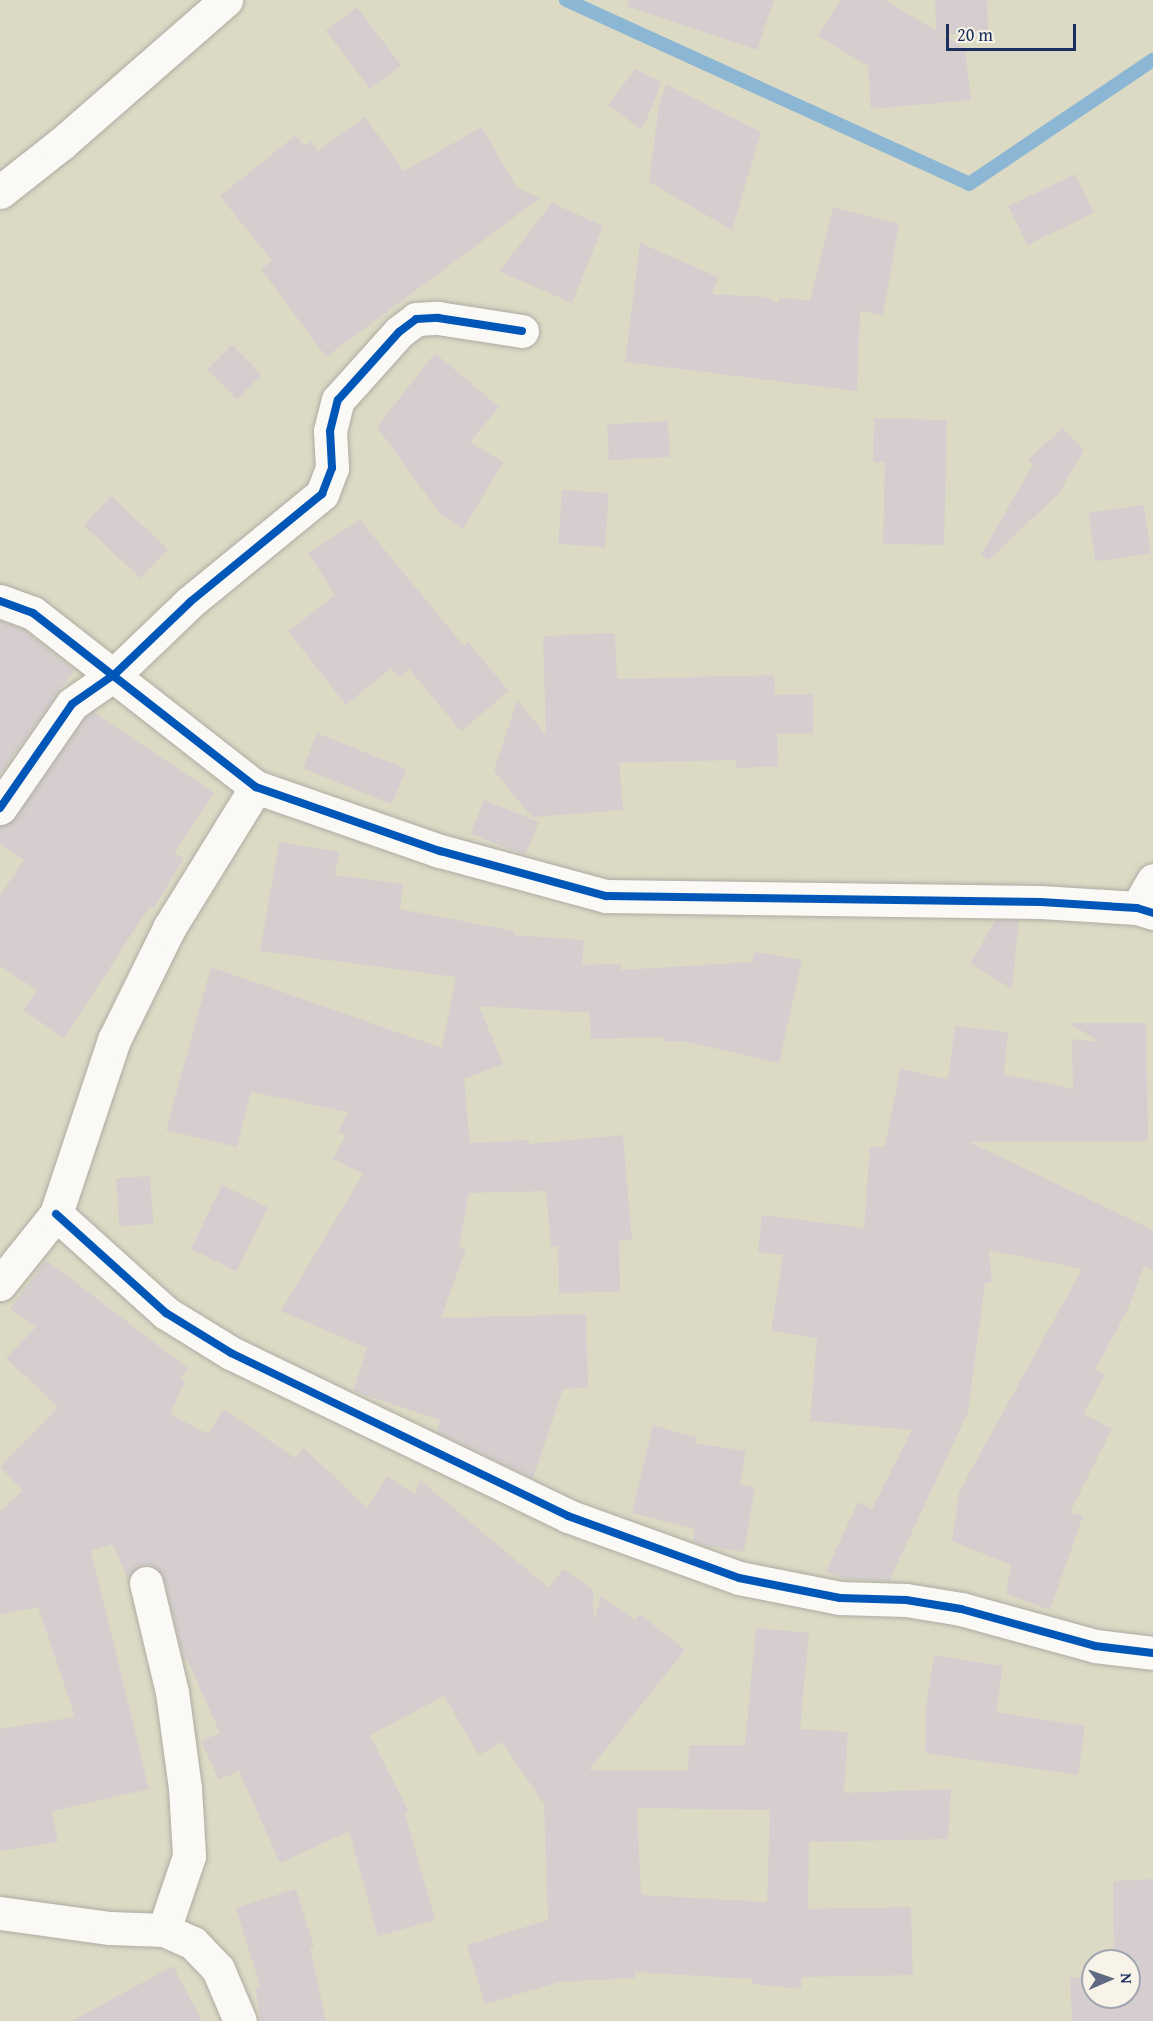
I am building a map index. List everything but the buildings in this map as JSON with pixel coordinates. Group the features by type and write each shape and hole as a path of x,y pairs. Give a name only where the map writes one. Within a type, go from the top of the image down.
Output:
{"street":[{"path":"0,192 61,144 226,0"},
{"path":"0,808 72,704 115,674 190,602 322,494 332,468 330,431 338,400 399,332 416,319 438,318 522,331"},
{"path":"0,601 33,613 115,674 256,787 440,851 606,896 1030,902 1145,911 1153,880"},
{"path":"0,1284 56,1214 114,1040 169,928 256,787"},
{"path":"56,1214 166,1313 231,1353 568,1516 739,1578 840,1598 906,1600 961,1609 1095,1646 1153,1653"},
{"path":"146,1583 172,1692 189,1856 164,1930"},
{"path":"0,1912 110,1928 164,1930 194,1944 218,1969 240,2021"}],"waterway":[{"path":"566,0 969,184 1153,60"}],"cycle path":[{"path":"0,808 72,704 115,674 190,602 322,494 332,468 330,431 338,400 399,332 416,319 438,318 522,331"},
{"path":"0,601 33,613 256,787 440,851 606,896 1041,902 1137,908 1153,913"},
{"path":"56,1214 166,1313 231,1353 568,1516 739,1578 840,1598 906,1600 961,1609 1095,1646 1153,1653"}]}
